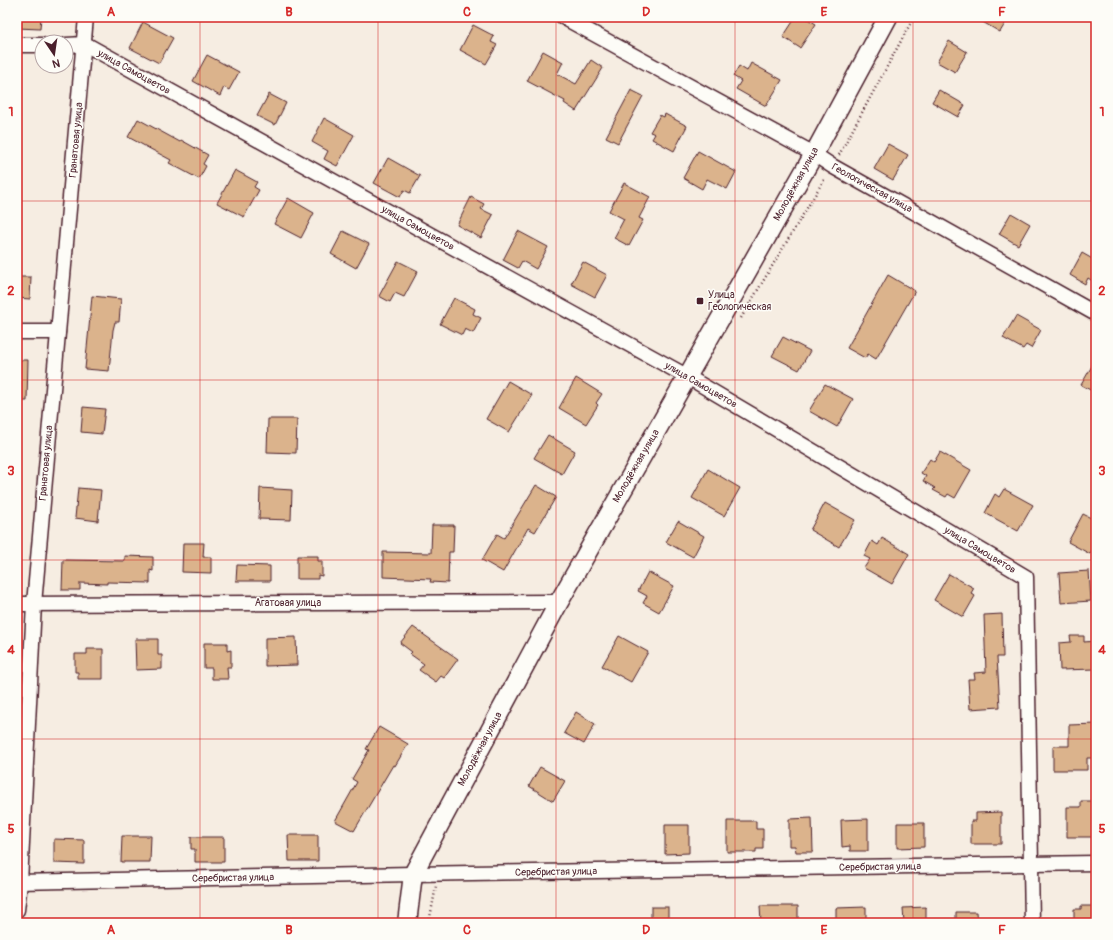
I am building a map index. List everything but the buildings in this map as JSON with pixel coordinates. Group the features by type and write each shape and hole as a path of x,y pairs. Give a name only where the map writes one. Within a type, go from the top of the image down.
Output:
{"street":[{"name":"Гранатовая улица","path":"17,910 34,604 85,44 86,17"},
{"name":"Геологическая улица","path":"563,17 814,154 832,166 1096,314"},
{"name":"Молодёжная улица","path":"407,923 413,874 559,602 814,154 888,17"},
{"name":"улица Самоцветов","path":"74,44 85,44 688,376 1026,577 1032,923"},
{"path":"17,45 34,45"},
{"path":"17,332 58,332"},
{"name":"Агатовая улица","path":"17,604 559,602"},
{"name":"Серебристая улица","path":"19,882 438,873 1096,863"}],"path":[{"path":"738,323 832,166 914,17"},
{"path":"429,923 438,873"}],"place":[{"name":"Улица Геологическая","path":"700,301"}]}
